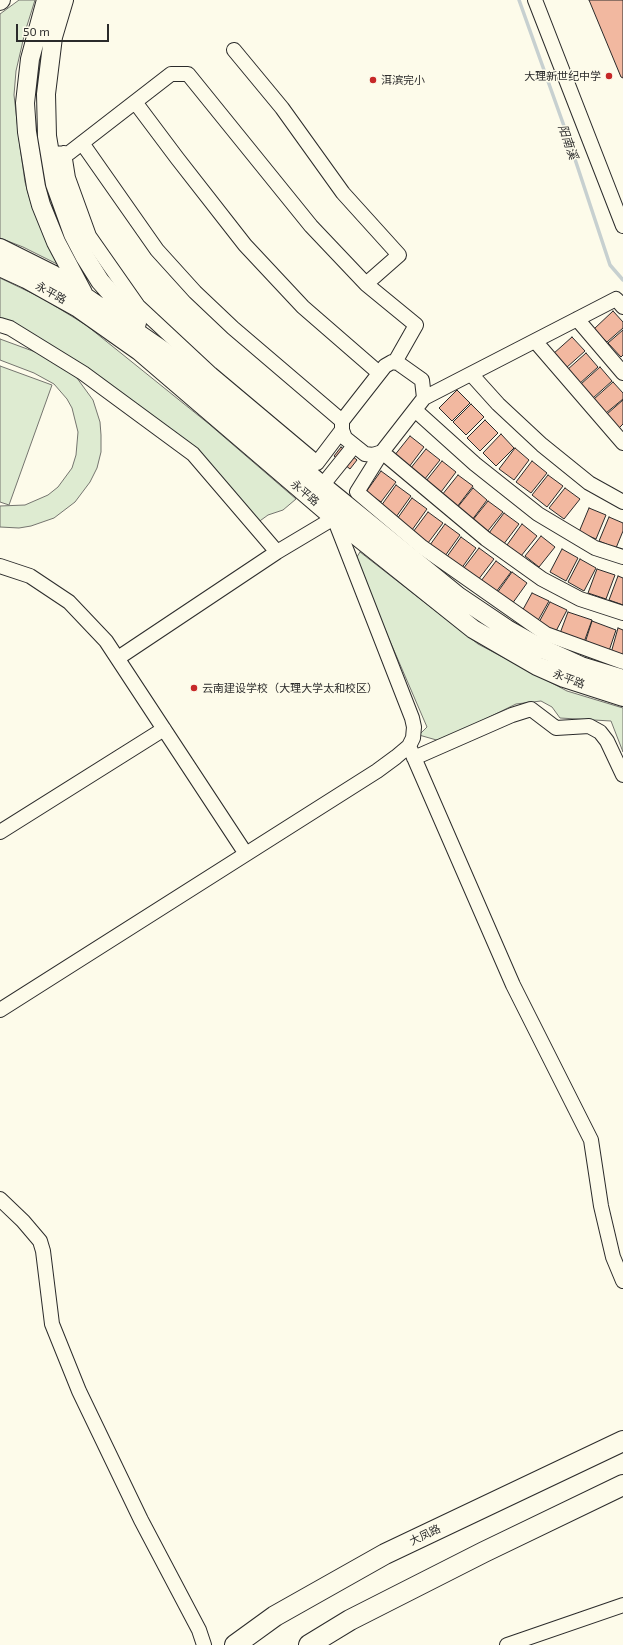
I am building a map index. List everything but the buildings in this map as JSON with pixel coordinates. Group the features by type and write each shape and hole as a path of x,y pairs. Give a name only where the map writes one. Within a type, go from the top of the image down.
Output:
{"highway":[{"name":"大凤路","path":"235,1645 275,1616 385,1554 623,1441"},
{"path":"308,1645 350,1620 476,1556 623,1485"}],"main road":[{"path":"46,0 36,29 29,66 25,103 27,132 36,187 41,205 56,242 84,295 116,333"},
{"path":"64,0 53,37 47,73 46,122 57,154 55,184 62,207 73,234 100,281 130,317 165,352"},
{"name":"永平路","path":"0,248 41,268 84,295 165,352 317,492 334,518 473,629 537,666 564,678 623,697"},
{"name":"永平路","path":"0,267 52,293 116,333 317,492 458,596 507,629 539,647 582,666 623,679"}],"street":[{"path":"535,0 623,226"},
{"path":"234,50 282,108 343,193 399,255 366,284"},
{"path":"171,74 188,74 311,226 366,284 416,325 395,362 385,366 379,373 317,463 210,374 138,306 89,236 68,178 57,154 69,153 82,144 171,74"},
{"path":"135,102 245,245 304,307 379,373"},
{"path":"82,144 157,250 195,292 233,328 342,425 345,438 354,446 365,454 373,455 382,452"},
{"path":"623,307 616,299 424,398 382,452 356,492 422,547 546,634 616,661 623,662"},
{"path":"577,319 623,373"},
{"path":"0,325 10,328 84,372 193,454 277,552"},
{"path":"535,341 623,443"},
{"path":"395,362 422,380 424,398"},
{"path":"471,374 498,404 542,445 589,483 623,502"},
{"path":"415,410 475,464 538,514 595,548 623,557"},
{"path":"317,492 354,446"},
{"path":"382,452 486,539 542,579 580,598 623,612"},
{"path":"118,658 277,552 334,518 412,718 414,727 411,752 513,985 591,1140 601,1206 614,1257 623,1281"},
{"path":"0,566 30,576 69,602 106,641 246,854"},
{"path":"0,1010 376,771 411,752 512,715 531,710 556,728 589,726 600,732 607,741 623,775"},
{"path":"0,832 164,729"},
{"path":"0,1199 23,1221 40,1241 43,1251 52,1324 76,1384 141,1520 199,1630 204,1645"},
{"path":"507,1645 623,1605"}],"green space":[{"path":"19,0 35,0 25,32 16,71 14,95 25,182 31,203 57,264 23,247 0,238 0,14"},
{"path":"0,278 42,298 86,325 209,424 296,499 283,510 268,515 257,523 179,445 0,325"},
{"path":"0,339 49,357 74,374 93,400 100,422 101,452 97,468 90,482 75,502 54,518 31,526 19,528 0,527 0,506 25,505 48,495 58,487 72,468 76,455 78,432 72,408 67,399 54,384 34,373 0,360"},
{"path":"0,366 52,385 9,505 0,502"},
{"path":"360,552 478,644 567,691 623,708 623,752 611,721 560,718 552,707 541,701 516,704 440,741 419,735 427,727 355,560"}],"waterway":[{"name":"阳南溪","path":"519,0 564,126 610,265 623,280"}],"place":[{"name":"大理新世纪中学","path":"609,76"},
{"name":"洱滨完小","path":"373,80"},
{"name":"云南建设学校（大理大学太和校区）","path":"194,688"}]}
